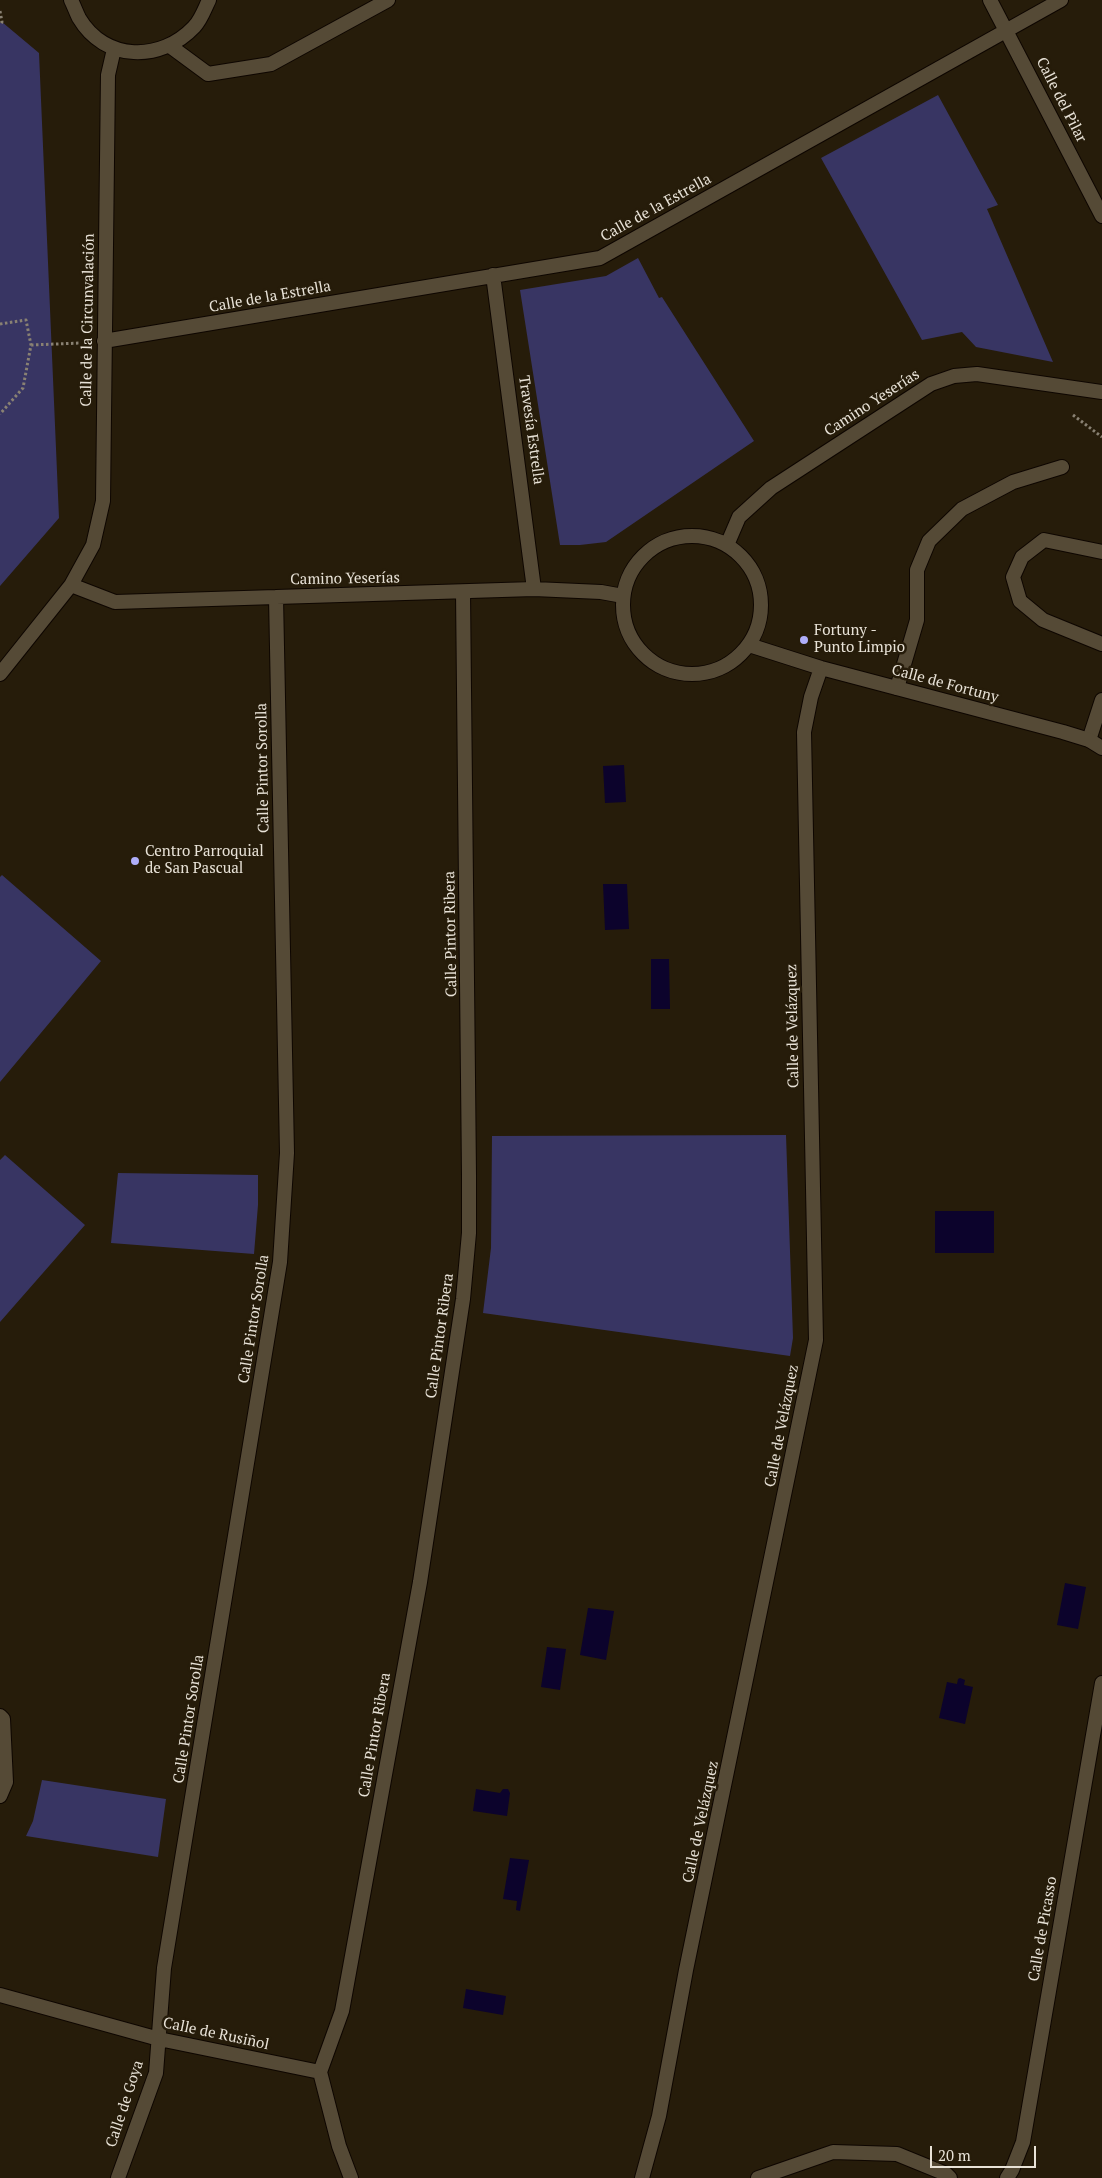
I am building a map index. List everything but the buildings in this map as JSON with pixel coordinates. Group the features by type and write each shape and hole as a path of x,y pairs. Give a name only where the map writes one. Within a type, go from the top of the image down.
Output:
{"street":[{"path":"71,0 80,19 96,37 114,49 136,53 156,52 170,46 195,26 209,0"},
{"path":"170,46 208,74 271,64 388,0"},
{"name":"Calle del Pilar","path":"990,0 1102,216"},
{"name":"Calle de la Estrella","path":"104,341 600,258 1006,29 1061,0"},
{"name":"Calle de la Circunvalación","path":"0,674 71,585 93,545 103,501 108,76 114,49"},
{"name":"Travesía Estrella","path":"493,275 534,589"},
{"name":"Camino Yeserías","path":"727,545 739,517 771,488 931,384 954,376 977,374 1102,392"},
{"path":"897,688 918,620 917,570 929,541 962,509 1013,482 1062,467"},
{"path":"683,536 705,537 727,545 744,560 756,579 761,602 758,624 749,645 733,662 712,672 689,675 666,670 646,658 632,641 624,619 623,596 630,574 643,556 661,543 683,536"},
{"path":"1102,552 1044,540 1022,556 1013,577 1020,601 1043,620 1102,644"},
{"name":"Camino Yeserías","path":"71,585 115,602 534,589 601,592 623,596"},
{"name":"Calle Pintor Ribera","path":"320,2072 343,2001 420,1582 464,1300 469,1233 469,1165 463,592"},
{"name":"Calle Pintor Sorolla","path":"159,2039 164,1968 280,1262 287,1153 276,597"},
{"name":"Calle de Fortuny","path":"749,645 821,668 1089,740 1102,748"},
{"name":"Calle de Velázquez","path":"642,2178 660,2116 686,1970 816,1340 804,732 811,697 821,668"},
{"path":"1089,740 1102,700"},
{"name":"Calle de Picasso","path":"1007,2178 1023,2142 1102,1683"},
{"path":"0,1716 3,1719 6,1782 0,1796"},
{"name":"Calle de Rusiñol","path":"0,1995 159,2039 320,2072"},
{"name":"Calle de Goya","path":"118,2178 156,2073 159,2039"},
{"path":"320,2072 338,2146 351,2178"},
{"path":"758,2178 832,2152 897,2154 946,2174 950,2178"}],"path":[{"path":"0,11 2,22 0,25"},
{"path":"0,324 26,320 31,345 23,388 0,414"},
{"path":"31,345 104,341"}],"shaded area":[{"path":"2,22 39,53 59,518 0,586 0,23"},
{"path":"938,95 998,205 987,209 1053,362 976,347 962,332 922,340 821,158"},
{"path":"638,258 659,298 662,297 754,441 606,542 560,545 520,290 606,276"},
{"path":"624,765 626,802 605,803 603,766"},
{"path":"2,875 101,961 0,1082 0,877"},
{"path":"603,884 627,884 629,929 605,930"},
{"path":"651,959 669,959 670,1009 651,1009"},
{"path":"786,1135 793,1338 790,1356 483,1313 491,1248 492,1136"},
{"path":"5,1155 85,1225 0,1322 0,1160"},
{"path":"118,1173 258,1175 258,1205 254,1254 111,1243"},
{"path":"935,1211 994,1211 994,1253 935,1253"},
{"path":"1065,1583 1086,1587 1078,1629 1057,1625"},
{"path":"588,1608 614,1611 606,1660 580,1655"},
{"path":"547,1647 566,1649 560,1690 541,1687"},
{"path":"960,1678 965,1680 964,1685 973,1687 965,1724 939,1718 947,1682 957,1684"},
{"path":"42,1780 166,1799 158,1857 26,1836 33,1821"},
{"path":"476,1789 500,1793 503,1789 508,1789 510,1793 507,1816 473,1811"},
{"path":"510,1858 529,1860 520,1911 516,1910 517,1901 503,1899"},
{"path":"466,1989 506,1996 503,2015 463,2008"}],"place":[{"name":"Fortuny - Punto Limpio","path":"804,640"},
{"name":"Centro Parroquial de San Pascual","path":"135,861"}]}
